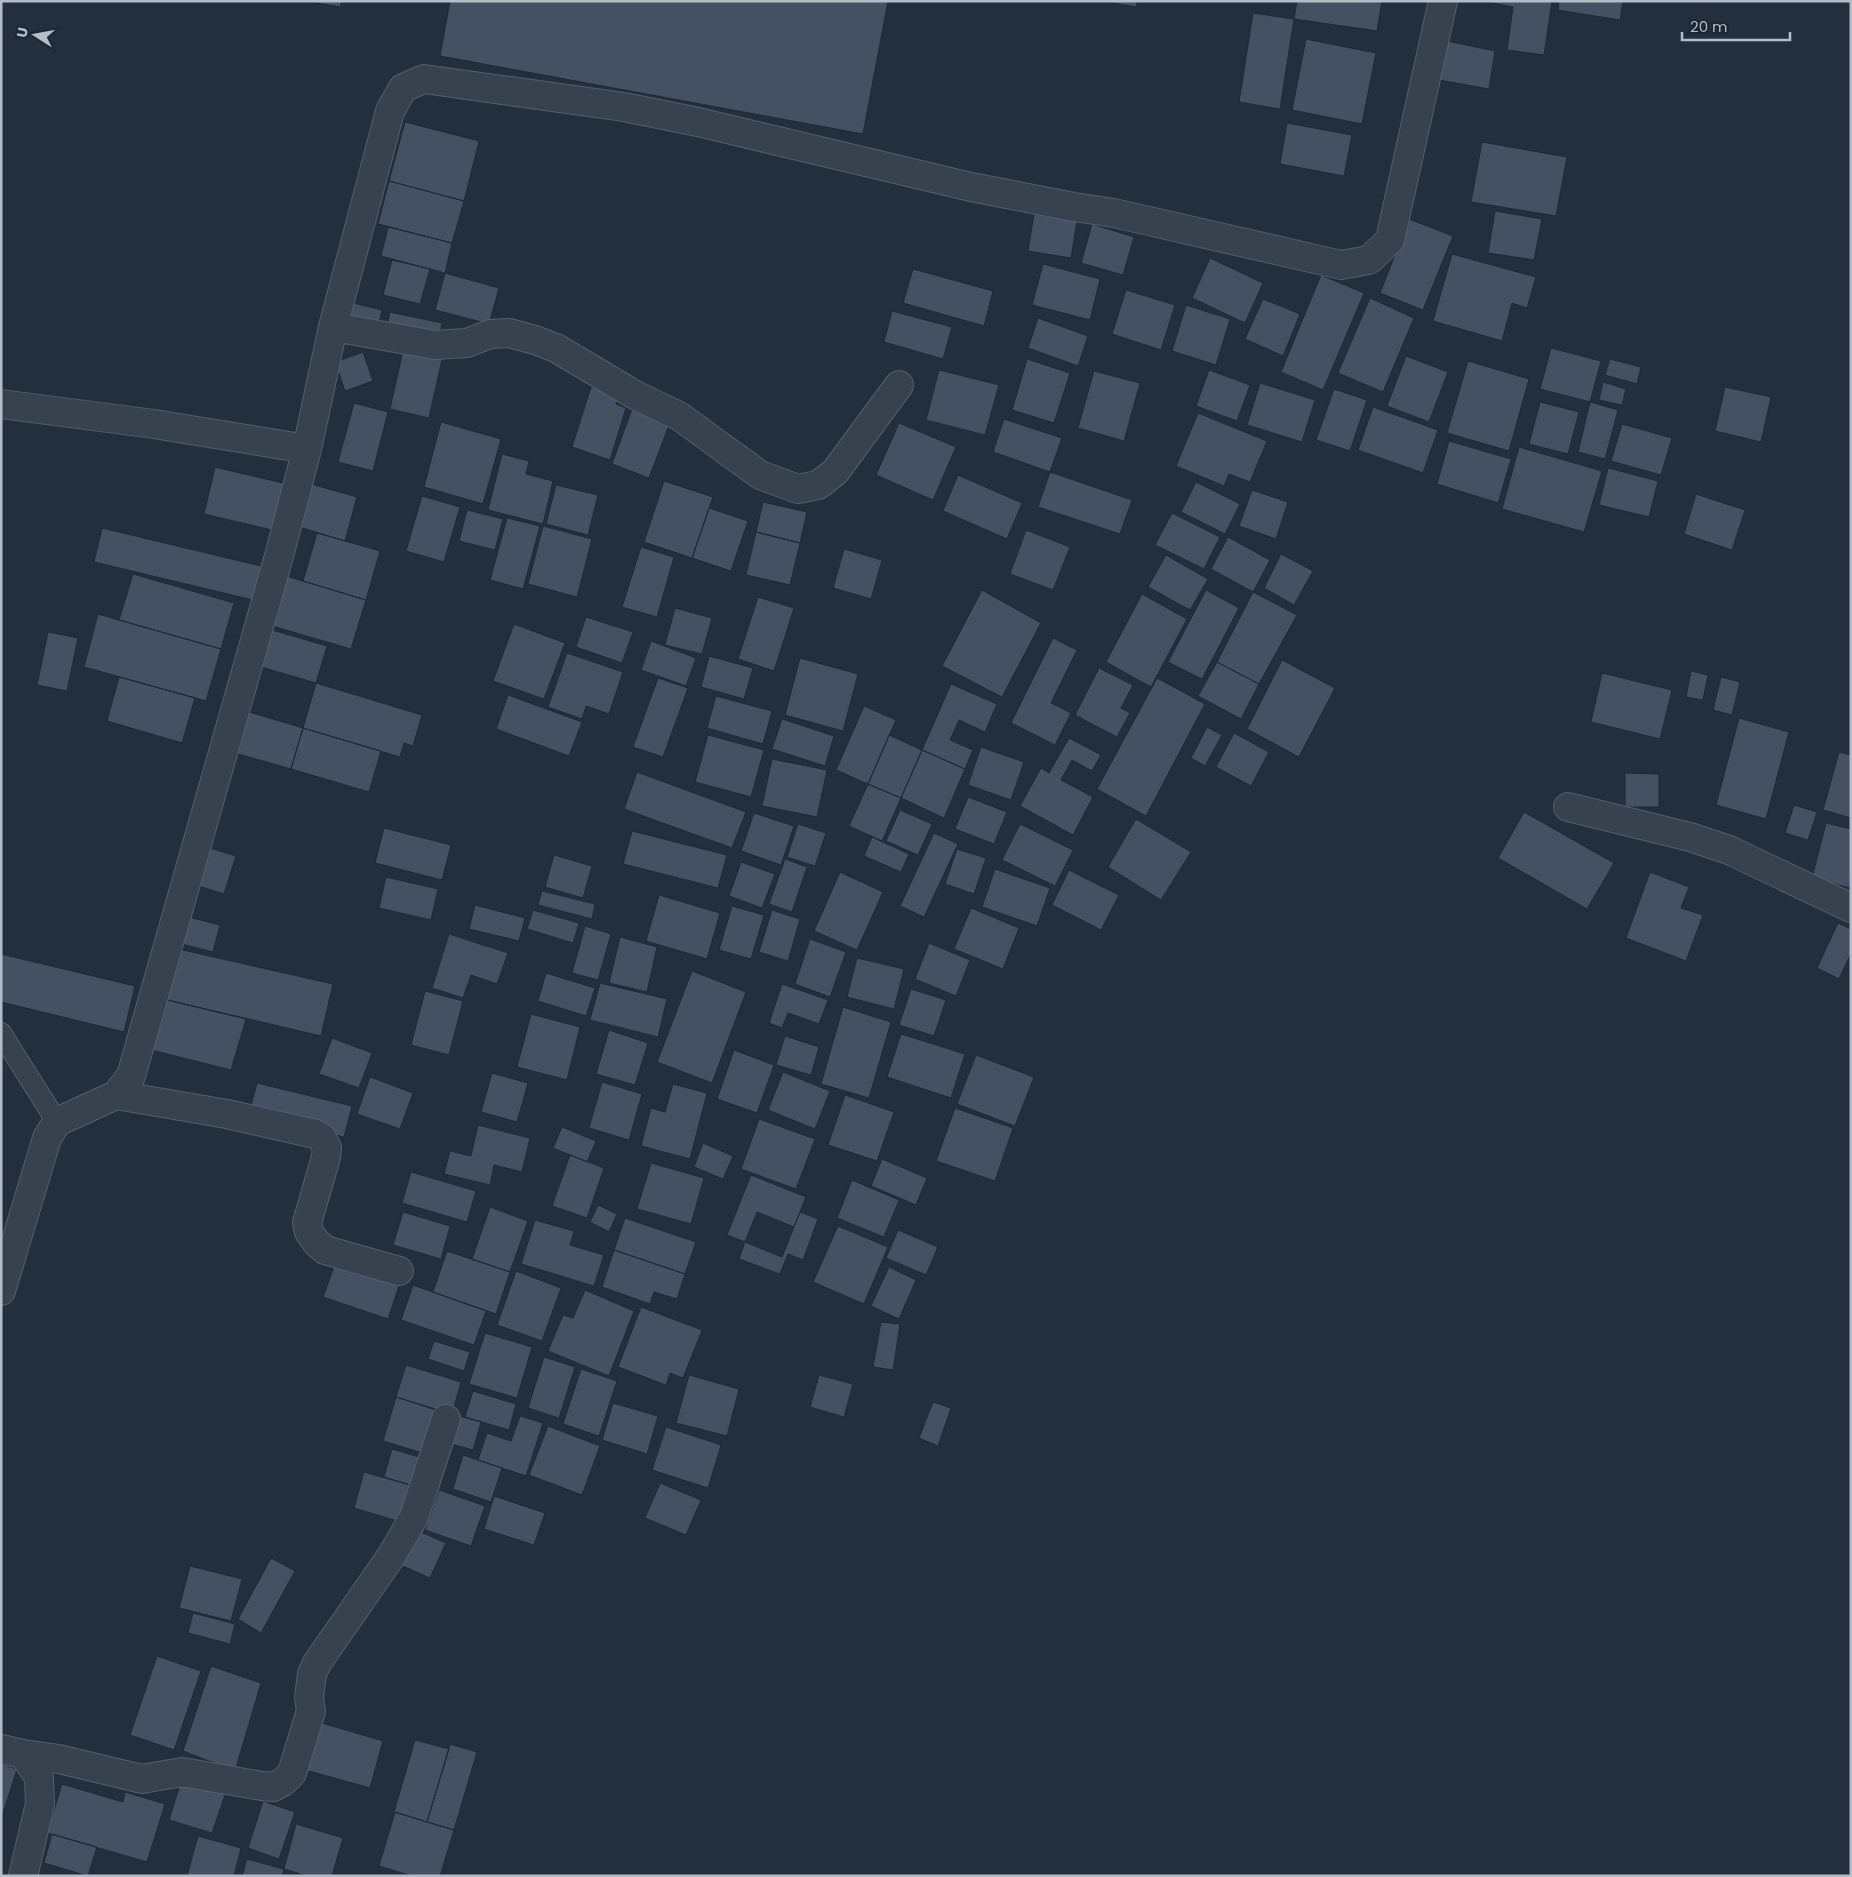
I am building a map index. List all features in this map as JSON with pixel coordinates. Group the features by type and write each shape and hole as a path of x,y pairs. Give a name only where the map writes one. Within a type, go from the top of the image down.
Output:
{"street":[{"path":"1,1291 47,1138 57,1122 116,1095 131,1076 279,556 307,449 333,327 390,111 403,88 424,78 624,107 698,122 971,187 1114,213 1341,265 1369,260 1390,240 1443,1"},
{"path":"333,327 436,345 467,343 490,334 509,333 535,340 556,348 636,395 679,416 760,475 798,489 818,485 835,472 899,385"},
{"path":"1,404 154,424 307,449"},
{"path":"1568,807 1690,837 1729,850 1851,908"},
{"path":"116,1095 227,1114 315,1134 322,1138 327,1148 326,1157 307,1223 308,1232 325,1250 398,1271"},
{"path":"12,1751 59,1759 142,1779 182,1772 262,1786 273,1786 283,1782 292,1773 311,1711 309,1696 312,1674 317,1663 392,1555 410,1524 446,1419"},
{"path":"12,1751 39,1777 40,1804 23,1876"}],"lane":[{"path":"1,1033 57,1122"}],"building":[{"path":"306,1 342,1 340,7"},
{"path":"450,1 888,1 863,134 440,56"},
{"path":"1102,1 1137,1 1136,7"},
{"path":"1297,1 1382,1 1377,31 1294,19"},
{"path":"1483,1 1552,1 1544,55 1507,50 1513,7"},
{"path":"1559,1 1623,1 1620,20 1558,10"},
{"path":"1253,13 1294,19 1280,109 1239,102"},
{"path":"1306,39 1376,53 1362,124 1292,110"},
{"path":"1447,41 1495,51 1489,89 1439,80"},
{"path":"405,122 479,141 464,201 389,181"},
{"path":"1287,123 1352,135 1344,176 1280,164"},
{"path":"1482,142 1567,157 1556,216 1471,202"},
{"path":"389,181 464,201 452,243 378,224"},
{"path":"1495,211 1542,219 1534,260 1488,253"},
{"path":"1034,214 1077,221 1071,258 1028,251"},
{"path":"1409,219 1453,236 1423,310 1380,293"},
{"path":"1092,224 1134,237 1123,275 1081,263"},
{"path":"388,227 452,243 445,273 381,256"},
{"path":"1452,254 1536,277 1527,308 1512,303 1502,341 1433,321"},
{"path":"1210,258 1263,283 1245,323 1192,298"},
{"path":"392,260 430,269 420,304 383,295"},
{"path":"1043,264 1100,279 1090,320 1032,305"},
{"path":"913,269 993,291 984,326 903,303"},
{"path":"445,273 499,288 489,324 435,310"},
{"path":"1321,275 1364,293 1323,390 1281,372"},
{"path":"1126,290 1175,305 1161,350 1112,334"},
{"path":"1370,298 1414,318 1383,392 1338,373"},
{"path":"1263,299 1300,314 1283,356 1245,339"},
{"path":"349,302 382,310 377,332 344,325"},
{"path":"1186,305 1230,319 1216,365 1172,351"},
{"path":"892,311 952,327 943,359 884,342"},
{"path":"390,312 442,323 439,341 386,331"},
{"path":"1038,318 1088,336 1078,366 1028,348"},
{"path":"404,346 443,355 429,418 390,409"},
{"path":"1551,348 1601,361 1590,402 1540,389"},
{"path":"363,352 373,381 345,391 335,362"},
{"path":"1406,356 1448,372 1429,422 1387,406"},
{"path":"1027,359 1070,373 1054,423 1012,410"},
{"path":"1610,359 1641,367 1637,384 1605,375"},
{"path":"1468,361 1529,379 1509,451 1447,433"},
{"path":"939,370 999,385 985,435 926,420"},
{"path":"1209,370 1250,385 1237,421 1196,406"},
{"path":"1094,371 1140,383 1124,441 1078,428"},
{"path":"1603,382 1626,389 1622,405 1599,400"},
{"path":"1260,383 1315,400 1302,442 1247,425"},
{"path":"591,387 619,396 616,404 626,408 610,460 572,447"},
{"path":"1725,387 1771,397 1761,442 1715,431"},
{"path":"1334,389 1367,400 1350,451 1316,440"},
{"path":"1540,402 1579,412 1568,454 1529,444"},
{"path":"1590,402 1618,410 1605,459 1578,452"},
{"path":"354,403 388,412 373,471 338,462"},
{"path":"633,406 671,420 649,478 612,464"},
{"path":"1373,407 1438,430 1423,473 1358,450"},
{"path":"1198,413 1267,441 1250,482 1229,474 1224,486 1176,466"},
{"path":"1004,419 1062,438 1050,472 993,452"},
{"path":"441,422 501,439 483,504 424,487"},
{"path":"899,423 956,447 933,500 876,475"},
{"path":"1622,424 1672,438 1661,475 1611,461"},
{"path":"1449,441 1511,459 1498,503 1437,484"},
{"path":"1519,447 1602,471 1584,532 1502,509"},
{"path":"502,454 529,461 526,474 553,481 543,524 488,510"},
{"path":"215,467 287,484 276,531 204,514"},
{"path":"1608,468 1658,481 1649,517 1599,505"},
{"path":"1050,472 1132,500 1120,534 1038,507"},
{"path":"958,475 1022,503 1007,539 943,511"},
{"path":"664,481 713,497 692,558 644,542"},
{"path":"1196,482 1240,504 1225,534 1181,512"},
{"path":"311,484 357,497 345,541 299,527"},
{"path":"556,485 598,495 588,535 546,524"},
{"path":"1252,490 1288,502 1276,539 1239,526"},
{"path":"1696,494 1745,510 1732,550 1684,534"},
{"path":"422,496 460,507 444,562 406,551"},
{"path":"763,502 807,512 800,543 756,532"},
{"path":"709,508 748,521 731,571 692,558"},
{"path":"467,510 503,519 495,550 459,541"},
{"path":"1172,513 1220,537 1204,569 1155,545"},
{"path":"507,518 540,526 523,589 490,580"},
{"path":"543,526 592,539 577,597 528,584"},
{"path":"102,528 261,566 253,600 94,562"},
{"path":"1026,530 1070,547 1053,590 1010,574"},
{"path":"756,532 800,543 790,585 746,575"},
{"path":"317,533 380,551 366,600 303,581"},
{"path":"1228,537 1270,560 1253,592 1211,569"},
{"path":"641,547 674,557 657,617 622,607"},
{"path":"844,549 882,560 871,599 833,588"},
{"path":"1281,554 1313,571 1294,605 1264,588"},
{"path":"1166,555 1208,579 1190,610 1148,587"},
{"path":"133,574 234,603 221,649 119,620"},
{"path":"286,576 366,600 351,649 272,626"},
{"path":"982,590 1041,623 1002,697 942,666"},
{"path":"1206,590 1239,608 1202,679 1168,662"},
{"path":"1253,592 1297,615 1259,684 1217,662"},
{"path":"1142,594 1187,619 1151,687 1106,662"},
{"path":"758,597 794,608 774,671 738,659"},
{"path":"675,608 712,618 702,654 665,645"},
{"path":"98,614 221,649 206,701 84,667"},
{"path":"586,617 633,632 622,663 576,647"},
{"path":"514,624 565,643 544,699 493,681"},
{"path":"272,630 327,646 316,683 261,667"},
{"path":"48,632 78,638 67,691 37,685"},
{"path":"1053,638 1077,650 1051,703 1071,713 1055,745 1011,723"},
{"path":"651,641 696,658 686,686 641,670"},
{"path":"567,653 623,672 609,714 586,706 582,719 548,707"},
{"path":"709,656 753,668 744,699 701,687"},
{"path":"800,658 858,674 843,731 785,715"},
{"path":"1282,660 1335,688 1299,757 1247,729"},
{"path":"1217,662 1259,684 1241,719 1198,696"},
{"path":"1099,668 1133,685 1121,708 1130,713 1117,737 1075,715"},
{"path":"1691,671 1708,675 1703,700 1686,697"},
{"path":"1602,673 1672,690 1660,739 1591,722"},
{"path":"119,677 195,698 182,743 107,721"},
{"path":"1721,677 1740,682 1732,715 1713,710"},
{"path":"658,678 688,688 663,757 633,747"},
{"path":"1157,678 1205,704 1146,816 1097,789"},
{"path":"316,683 422,715 413,746 404,743 400,757 303,728"},
{"path":"951,684 997,704 985,732 959,720 950,740 973,750 965,769 922,750"},
{"path":"508,695 582,722 569,756 496,729"},
{"path":"716,696 772,711 763,744 707,728"},
{"path":"864,706 896,720 868,784 836,770"},
{"path":"243,710 303,728 291,769 231,752"},
{"path":"1739,718 1789,732 1766,819 1716,805"},
{"path":"782,719 834,736 825,766 772,749"},
{"path":"1207,727 1222,735 1205,766 1191,758"},
{"path":"303,728 381,751 369,792 291,769"},
{"path":"1234,733 1269,752 1251,786 1216,767"},
{"path":"708,735 764,750 751,797 695,782"},
{"path":"889,735 922,750 901,798 868,784"},
{"path":"1069,738 1101,755 1092,771 1072,760 1061,780 1093,797 1073,835 1020,806 1041,768 1049,773"},
{"path":"981,747 1024,762 1011,800 968,785"},
{"path":"922,750 965,769 944,818 901,798"},
{"path":"1839,752 1851,755 1851,818 1823,810"},
{"path":"772,759 827,770 817,817 762,806"},
{"path":"637,772 746,812 732,848 624,809"},
{"path":"1625,773 1659,774 1659,807 1625,807"},
{"path":"868,784 901,798 882,841 849,826"},
{"path":"968,797 1007,812 994,844 955,829"},
{"path":"1794,805 1817,812 1808,840 1785,833"},
{"path":"900,810 932,824 918,855 886,841"},
{"path":"1524,812 1614,863 1587,909 1498,858"},
{"path":"754,813 794,826 781,865 741,851"},
{"path":"1136,819 1191,852 1161,900 1108,867"},
{"path":"1826,823 1851,829 1850,888 1812,878"},
{"path":"798,824 826,833 815,866 787,857"},
{"path":"1020,824 1073,850 1055,886 1002,860"},
{"path":"384,828 451,845 442,880 375,863"},
{"path":"632,831 727,855 718,888 623,864"},
{"path":"934,833 958,844 924,917 900,906"},
{"path":"872,837 909,854 901,872 864,856"},
{"path":"201,845 236,856 224,894 188,883"},
{"path":"957,849 986,858 974,894 945,884"},
{"path":"554,855 592,866 583,898 545,887"},
{"path":"785,859 807,867 792,912 769,904"},
{"path":"741,862 775,874 762,908 729,896"},
{"path":"995,869 1050,888 1037,926 982,907"},
{"path":"1069,870 1119,895 1101,930 1052,905"},
{"path":"840,872 883,892 857,950 814,931"},
{"path":"1650,872 1689,887 1681,908 1703,915 1686,961 1626,938"},
{"path":"386,877 438,889 431,920 379,908"},
{"path":"542,891 595,904 592,919 538,905"},
{"path":"659,895 720,913 707,959 646,941"},
{"path":"475,905 525,918 519,941 469,929"},
{"path":"732,906 764,915 751,959 719,950"},
{"path":"971,908 1019,928 1003,969 954,949"},
{"path":"533,910 579,923 573,943 527,929"},
{"path":"772,910 800,919 788,961 759,952"},
{"path":"181,915 220,925 213,952 174,942"},
{"path":"1838,923 1851,929 1851,953 1839,979 1817,968"},
{"path":"585,926 611,934 598,980 572,973"},
{"path":"449,934 508,953 497,984 471,975 463,998 432,988"},
{"path":"620,937 657,947 647,992 609,983"},
{"path":"810,939 846,952 830,997 795,984"},
{"path":"929,943 970,960 956,996 915,979"},
{"path":"174,948 333,984 321,1036 163,999"},
{"path":"1,954 135,986 124,1032 1,1002"},
{"path":"857,958 904,969 894,1009 847,997"},
{"path":"692,971 746,992 712,1083 657,1062"},
{"path":"546,973 595,988 586,1016 538,1001"},
{"path":"600,983 667,999 658,1037 590,1020"},
{"path":"782,984 828,1000 819,1024 788,1013 782,1028 769,1023"},
{"path":"911,989 946,1000 934,1036 899,1025"},
{"path":"425,991 463,1001 449,1055 411,1045"},
{"path":"163,999 246,1019 231,1070 151,1050"},
{"path":"843,1007 891,1022 869,1098 821,1084"},
{"path":"531,1014 580,1027 567,1080 517,1067"},
{"path":"609,1030 648,1043 635,1085 596,1074"},
{"path":"901,1034 965,1054 951,1098 887,1077"},
{"path":"785,1036 819,1047 811,1075 776,1065"},
{"path":"332,1038 372,1053 359,1088 319,1074"},
{"path":"734,1050 774,1065 757,1113 717,1099"},
{"path":"976,1055 1034,1077 1015,1126 957,1104"},
{"path":"783,1072 830,1091 815,1129 768,1110"},
{"path":"492,1073 528,1083 517,1122 481,1112"},
{"path":"370,1077 413,1093 400,1129 357,1114"},
{"path":"602,1082 642,1094 629,1140 589,1128"},
{"path":"257,1083 352,1106 344,1137 249,1113"},
{"path":"673,1084 707,1093 690,1159 641,1146 651,1108 665,1112"},
{"path":"845,1095 894,1112 877,1161 828,1145"},
{"path":"955,1108 1013,1128 995,1181 936,1161"},
{"path":"759,1119 815,1139 796,1189 741,1169"},
{"path":"478,1125 530,1138 522,1172 494,1165 490,1185 444,1174 450,1151 471,1156"},
{"path":"562,1127 596,1141 587,1162 553,1148"},
{"path":"703,1143 733,1156 723,1179 694,1167"},
{"path":"570,1155 604,1168 587,1218 552,1206"},
{"path":"882,1159 927,1178 916,1205 871,1186"},
{"path":"651,1163 704,1178 691,1224 637,1209"},
{"path":"411,1172 476,1191 467,1222 402,1203"},
{"path":"751,1175 806,1197 794,1227 757,1212 745,1242 727,1235"},
{"path":"852,1180 899,1200 884,1237 837,1218"},
{"path":"598,1205 617,1214 609,1232 590,1222"},
{"path":"490,1207 528,1221 510,1272 472,1259"},
{"path":"403,1212 450,1226 441,1259 393,1245"},
{"path":"800,1212 818,1219 803,1260 788,1254 780,1274 739,1259 745,1242 782,1257"},
{"path":"625,1218 696,1242 685,1274 614,1250"},
{"path":"535,1220 574,1231 570,1245 604,1255 594,1286 521,1264"},
{"path":"838,1226 888,1247 864,1304 813,1282"},
{"path":"898,1230 938,1247 926,1275 886,1258"},
{"path":"614,1250 685,1274 677,1299 654,1292 650,1304 602,1287"},
{"path":"447,1251 510,1272 496,1314 433,1292"},
{"path":"335,1264 399,1286 388,1319 323,1297"},
{"path":"889,1267 916,1280 899,1319 871,1306"},
{"path":"516,1271 561,1288 542,1341 497,1325"},
{"path":"413,1285 486,1311 474,1345 401,1320"},
{"path":"585,1290 634,1311 609,1376 548,1351 563,1315 573,1318"},
{"path":"641,1307 702,1330 683,1378 670,1373 666,1385 618,1367"},
{"path":"881,1322 900,1324 893,1370 873,1367"},
{"path":"485,1333 532,1347 517,1398 469,1384"},
{"path":"434,1341 470,1352 464,1371 428,1359"},
{"path":"544,1357 575,1367 559,1418 528,1408"},
{"path":"406,1365 461,1382 452,1414 396,1397"},
{"path":"581,1369 617,1381 599,1436 563,1424"},
{"path":"689,1375 739,1389 727,1436 676,1423"},
{"path":"819,1375 853,1384 844,1417 810,1407"},
{"path":"473,1391 516,1404 509,1430 465,1417"},
{"path":"396,1397 442,1412 429,1455 383,1441"},
{"path":"933,1402 951,1408 938,1446 919,1438"},
{"path":"613,1403 658,1416 647,1454 602,1440"},
{"path":"452,1414 481,1422 473,1450 444,1442"},
{"path":"520,1416 543,1423 526,1476 478,1460 487,1433 511,1441"},
{"path":"548,1426 600,1446 582,1495 529,1475"},
{"path":"666,1427 721,1445 708,1488 652,1470"},
{"path":"392,1449 426,1459 417,1487 384,1477"},
{"path":"463,1455 502,1468 491,1502 453,1489"},
{"path":"364,1472 417,1487 407,1524 354,1508"},
{"path":"660,1483 701,1500 686,1535 645,1518"},
{"path":"439,1490 485,1506 471,1546 425,1530"},
{"path":"494,1496 545,1513 534,1545 484,1529"},
{"path":"414,1529 446,1543 430,1578 398,1564"},
{"path":"271,1558 295,1571 261,1633 238,1619"},
{"path":"190,1566 242,1579 231,1621 179,1608"},
{"path":"193,1613 235,1624 230,1644 188,1633"},
{"path":"157,1656 201,1671 174,1750 130,1735"},
{"path":"211,1666 261,1683 235,1771 183,1751"},
{"path":"312,1720 383,1741 370,1788 298,1768"},
{"path":"415,1740 449,1749 427,1822 394,1812"},
{"path":"450,1744 477,1752 454,1830 427,1822"},
{"path":"1,1764 17,1769 1,1820"},
{"path":"182,1778 226,1792 212,1833 169,1820"},
{"path":"62,1784 123,1802 125,1792 165,1804 147,1862 47,1833"},
{"path":"263,1801 295,1812 279,1859 248,1848"},
{"path":"395,1812 454,1830 440,1876 412,1876 379,1866"},
{"path":"296,1824 343,1838 332,1876 307,1876 284,1869"},
{"path":"52,1834 97,1847 88,1876 44,1863"},
{"path":"198,1836 241,1848 234,1876 187,1876"},
{"path":"247,1859 284,1869 282,1876 242,1876"}]}
